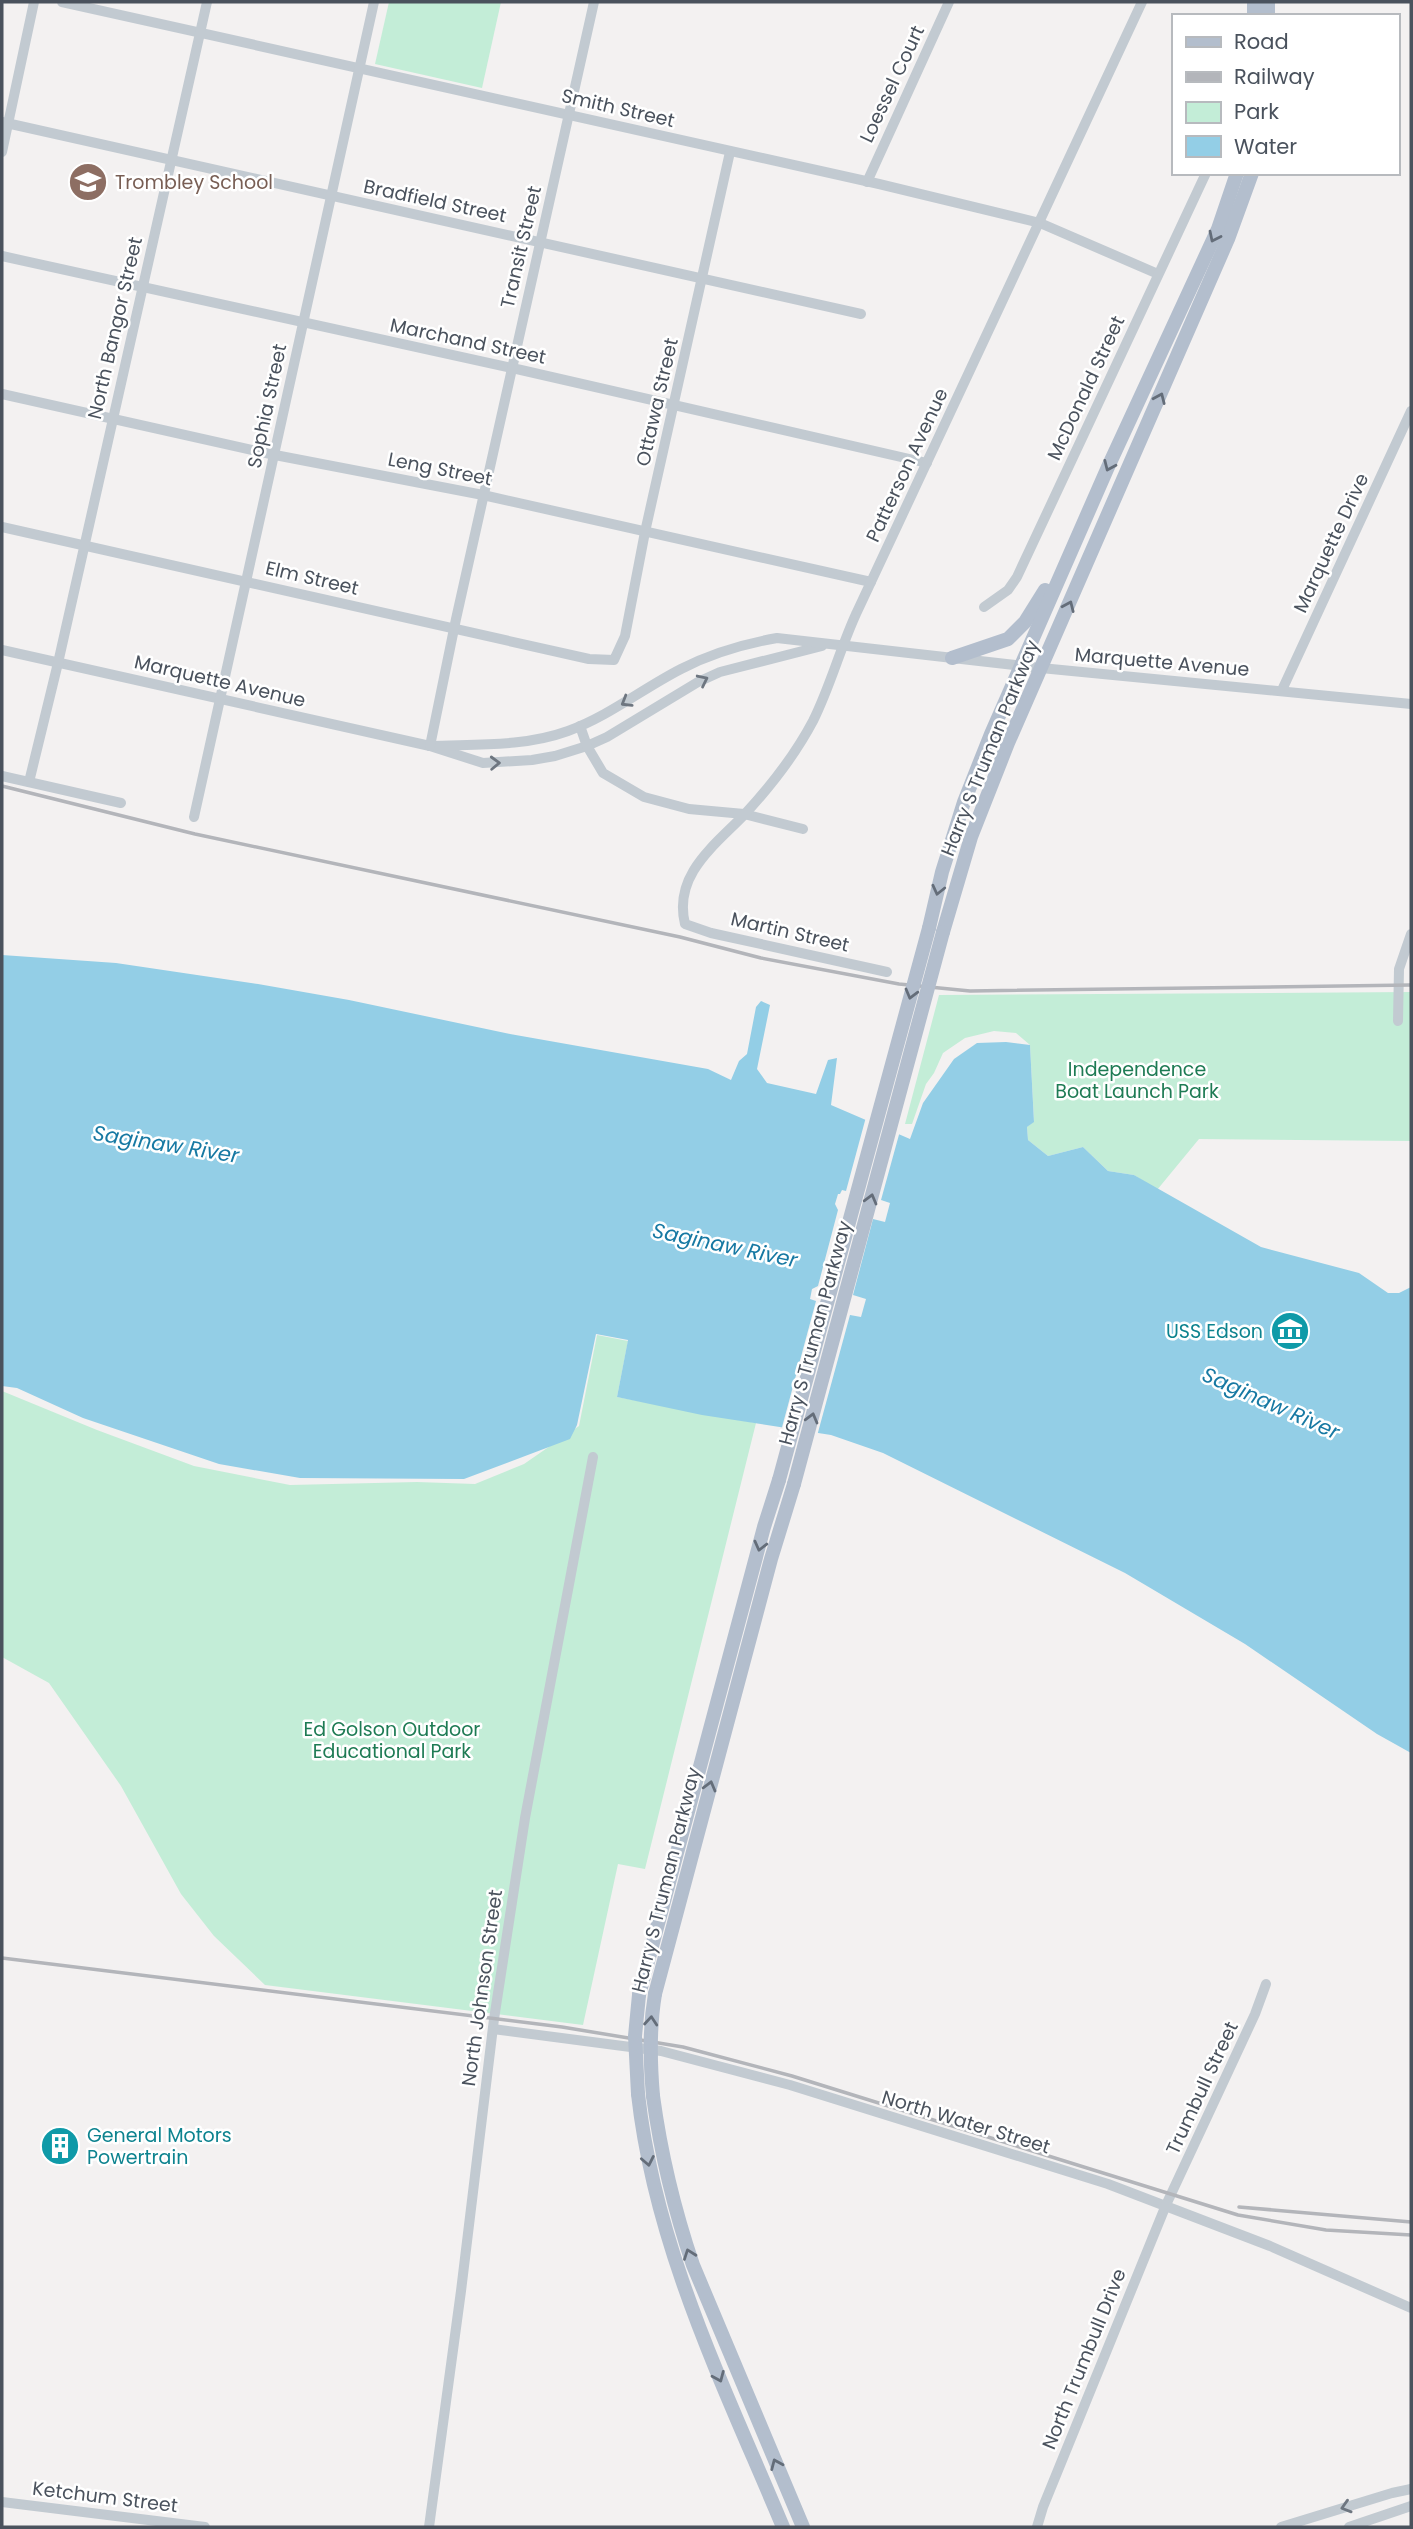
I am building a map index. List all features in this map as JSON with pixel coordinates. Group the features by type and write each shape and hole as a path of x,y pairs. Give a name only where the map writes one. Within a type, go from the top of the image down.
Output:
{"main road":[{"name":"Harry S Truman Parkway","path":"936,930 942,872 964,802 1065,564 1219,229 1236,175"},
{"name":"Harry S Truman Parkway","path":"783,2527 705,2345 672,2255 647,2159 646,2095 655,1994 771,1559 787,1482 936,930 971,837 1041,668 1217,265 1240,211 1251,175"},
{"path":"952,658 999,643 1016,632 1065,564"},
{"name":"Harry S Truman Parkway","path":"787,1482 764,1527 639,1995 635,2036 646,2095 679,2224 693,2265 803,2527"}],"street":[{"path":"2,152 5,122 34,2"},
{"name":"Smith Street","path":"62,2 569,114 1040,223 1158,274"},
{"name":"North Bangor Street","path":"29,782 206,2"},
{"name":"Sophia Street","path":"194,817 374,2"},
{"name":"Transit Street","path":"430,746 483,495 594,2"},
{"name":"Loessel Court","path":"867,182 949,2"},
{"name":"Patterson Avenue","path":"685,924 682,910 685,890 694,870 706,852 744,814 787,763 806,732 842,646 1142,2"},
{"name":"Bradfield Street","path":"5,122 861,314"},
{"name":"Ottawa Street","path":"614,660 625,636 645,532 730,152"},
{"name":"McDonald Street","path":"984,607 1008,590 1017,578 1205,175"},
{"name":"Marchand Street","path":"2,256 927,463"},
{"name":"Leng Street","path":"2,394 275,455 483,495 872,582"},
{"name":"Marquette Drive","path":"1282,690 1411,411"},
{"name":"Elm Street","path":"2,527 589,659 614,660"},
{"name":"Marquette Avenue","path":"430,746 514,743 549,737 618,708 678,670 729,648 777,638 1020,666 1411,704"},
{"name":"Marquette Avenue","path":"2,650 430,746 483,763 532,760 587,746 720,672 826,645"},
{"path":"580,726 587,746 603,773 644,797 689,809 744,814 803,829"},
{"path":"2,776 121,803"},
{"name":"Martin Street","path":"685,924 712,933 887,972"},
{"path":"1398,1021 1399,969 1411,934"},
{"name":"North Johnson Street","path":"429,2527 493,2029 525,1818 593,1457"},
{"name":"Trumbull Street","path":"1166,2205 1255,2014 1266,1984"},
{"name":"North Water Street","path":"493,2029 638,2047 716,2064 1108,2183 1270,2246 1411,2308"},
{"name":"North Trumbull Drive","path":"1037,2527 1166,2205"},
{"path":"1281,2527 1411,2489"},
{"name":"Ketchum Street","path":"2,2502 127,2522 205,2527"},
{"path":"1349,2527 1411,2507"}],"green space":[{"path":"389,2 501,2 482,88 375,64"},
{"name":"Independence Boat Launch Park","path":"1411,992 1411,1141 1199,1139 1157,1190 1134,1175 1108,1171 1083,1147 1048,1156 1028,1140 1027,1127 1034,1121 1030,1045 1016,1033 994,1031 965,1038 943,1053 926,1084 912,1124 905,1124 939,995"},
{"name":"Ed Golson Outdoor Educational Park","path":"597,1335 628,1341 617,1397 756,1423 645,1869 618,1864 583,2025 265,1985 214,1936 181,1894 121,1786 49,1683 2,1657 2,1391 194,1466 290,1485 417,1482 475,1484 524,1464 579,1426"}],"water":[{"name":"Saginaw River","path":"2,955 116,963 258,984 510,1034 708,1069 731,1080 739,1061 747,1054 756,1007 761,1001 770,1005 757,1069 767,1083 816,1094 828,1060 837,1058 831,1105 910,1139 923,1103 954,1059 977,1043 1030,1045 1034,1122 1027,1127 1028,1140 1048,1156 1083,1147 1108,1171 1134,1175 1261,1247 1359,1273 1388,1293 1399,1293 1411,1287 1411,1753 1377,1734 1245,1644 1125,1573 883,1453 831,1435 702,1415 617,1397 628,1340 596,1334 577,1425 570,1439 464,1479 300,1478 219,1464 83,1418 17,1388 2,1386"}],"pier":[{"path":"866,1117 900,1131 881,1200 890,1203 885,1222 873,1219 853,1295 866,1299 861,1317 850,1315 817,1436 781,1431 816,1301 810,1299 812,1289 818,1286 838,1210 835,1204 838,1194 842,1190 846,1191"}],"railway":[{"path":"2,786 195,834 680,937 761,958 899,984 970,991 1411,985"},
{"path":"2,1958 562,2027 683,2047 792,2076 1238,2215 1326,2230 1411,2235"},
{"path":"1239,2207 1411,2222"}],"place":[{"name":"Trombley School","path":"88,182"},
{"name":"USS Edson","path":"1290,1331"},
{"name":"General Motors Powertrain","path":"60,2146"}]}
